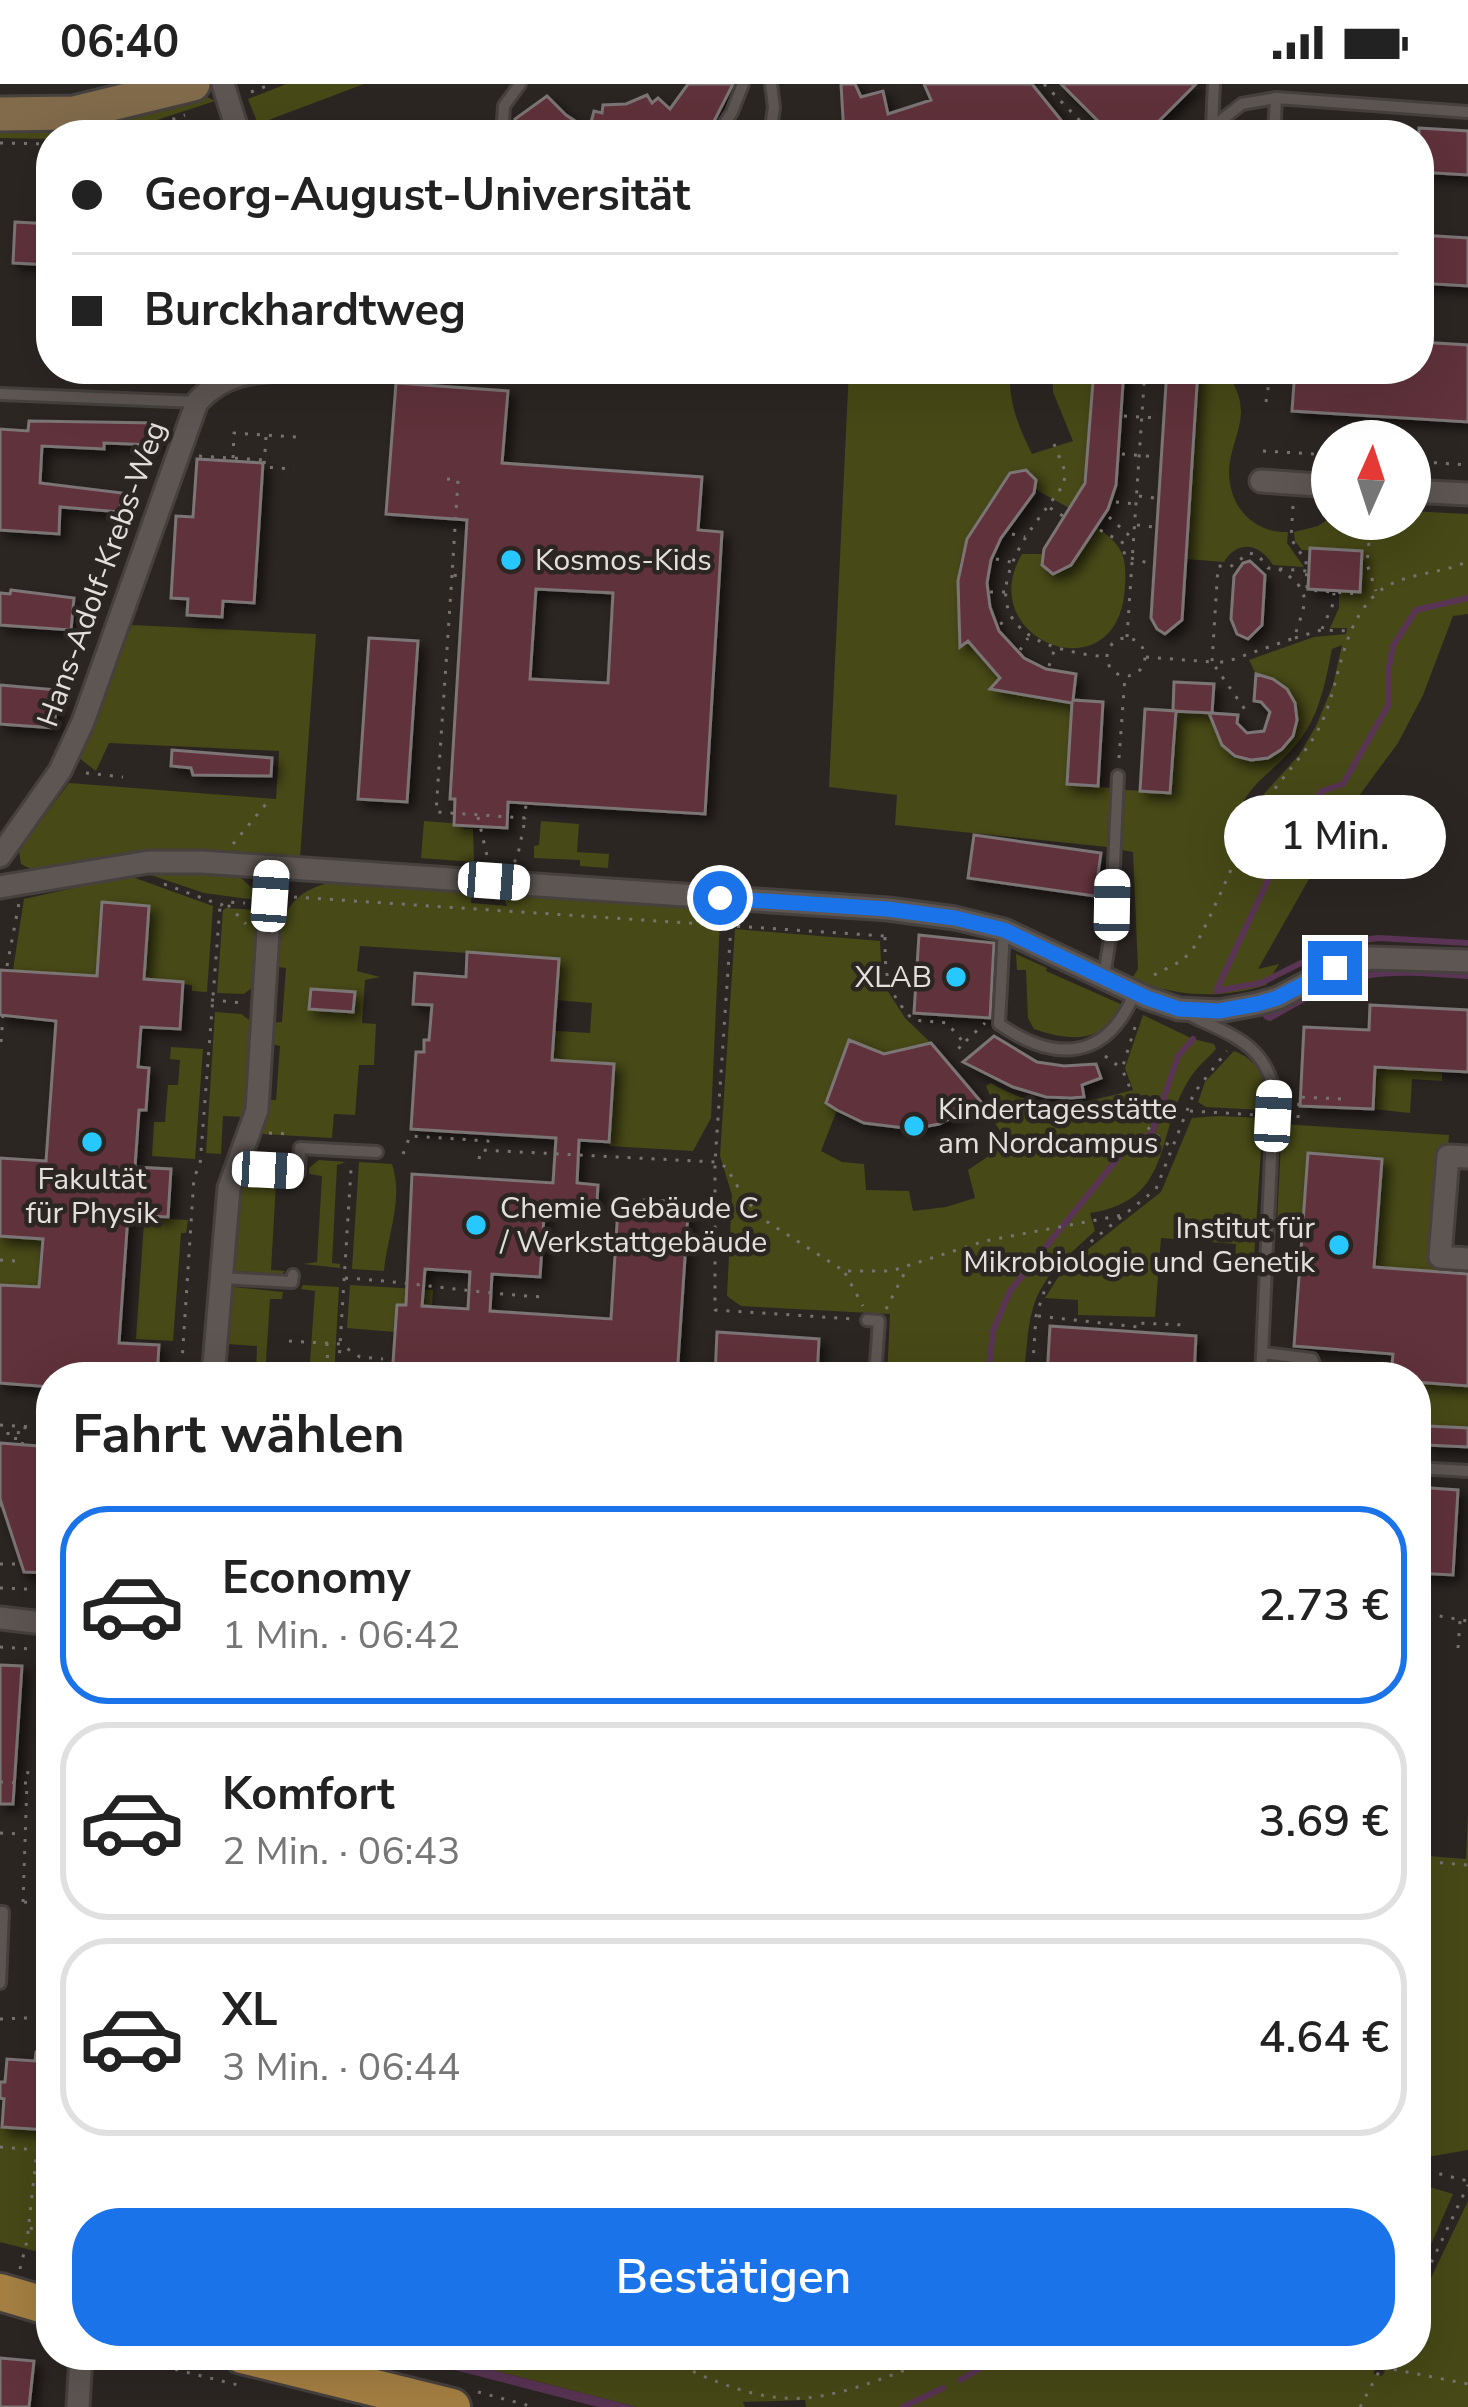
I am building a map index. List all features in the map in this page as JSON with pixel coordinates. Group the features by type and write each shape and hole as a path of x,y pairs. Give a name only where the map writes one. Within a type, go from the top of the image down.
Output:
{"main road":[{"path":"10,2282 36,2298"},
{"path":"303,2370 452,2407"}],"street":[{"path":"0,110 125,118 190,99"},
{"name":"Hans-Adolf-Krebs-Weg","path":"0,856 60,771 104,667 196,402 217,384"},
{"path":"1261,482 1311,485"},
{"path":"1431,492 1468,494"},
{"path":"0,887 130,865 202,862 887,909 1004,930 1179,1009 1219,1011 1257,1004 1335,968 1370,958 1468,961"},
{"path":"215,1362 229,1188 256,1110 272,867"},
{"path":"1468,1157 1448,1156 1440,1257 1468,1259"},
{"path":"0,1618 36,1622"},
{"path":"78,2407 80,2370"}],"lane":[{"path":"504,120 504,106 520,84"},
{"path":"727,120 743,84"},
{"path":"771,84 772,120"},
{"path":"1212,120 1214,84"},
{"path":"1219,120 1242,104 1276,98 1468,112"},
{"path":"1275,120 1276,98"},
{"path":"0,394 196,402"},
{"path":"1004,930 999,1024 1041,1048 1066,1051 1113,1030 1126,1013 1127,988 1111,932 1118,776"},
{"path":"1179,1009 1262,1056 1270,1072 1273,1116 1262,1362"},
{"path":"236,1168 299,1172 301,1148 377,1153"},
{"path":"223,1278 292,1282 293,1275"},
{"path":"873,1321 874,1362"},
{"path":"1262,1353 1313,1362"},
{"path":"1431,1469 1468,1471"},
{"path":"0,1912 4,1912 0,1983"}],"path":[{"path":"225,92 272,84"},
{"path":"1044,84 1079,120"},
{"path":"125,118 190,99"},
{"path":"0,143 36,144"},
{"path":"1127,637 1144,384"},
{"path":"1266,402 1269,384"},
{"path":"1124,416 1159,418"},
{"path":"233,458 234,433 296,437"},
{"path":"266,435 264,467 294,469"},
{"path":"1054,444 1065,471 1064,484 1012,562 1007,592 1014,617 1029,637 1055,650 1107,657"},
{"path":"1263,451 1311,454"},
{"path":"1122,454 1157,457"},
{"path":"200,456 265,460"},
{"path":"1431,461 1468,464"},
{"path":"447,479 458,480 436,812 525,818"},
{"path":"1294,484 1291,538 1306,561 1306,590 1360,594"},
{"path":"1137,496 1154,498"},
{"path":"1116,502 1136,504"},
{"path":"1048,507 1063,516"},
{"path":"1109,517 1134,540"},
{"path":"1135,525 1153,527"},
{"path":"1100,530 1125,544 1124,556 1148,563"},
{"path":"1012,534 1027,538"},
{"path":"1369,540 1367,564 1377,592"},
{"path":"1246,711 1212,662 1218,566 1230,567 1249,553 1258,555 1268,568 1307,571"},
{"path":"996,559 1012,562"},
{"path":"1174,1149 1146,1126 1122,1069 1127,988 1183,960 1195,946 1258,814 1317,732 1332,700 1352,631 1377,592 1406,578 1468,561"},
{"path":"1279,569 1302,584 1306,596 1294,638"},
{"path":"452,575 464,576"},
{"path":"1321,630 1334,604 1334,591"},
{"path":"990,592 1007,592"},
{"path":"1000,624 1014,617"},
{"path":"1146,657 1226,662 1321,630 1352,631"},
{"path":"1020,650 1029,637"},
{"path":"1127,637 1144,648 1146,657 1135,674 1125,676 1116,673 1107,657 1110,646 1127,637"},
{"path":"1049,666 1055,650"},
{"path":"1118,776 1125,676"},
{"path":"60,771 123,777"},
{"path":"227,852 270,800"},
{"path":"504,867 518,860 526,803"},
{"path":"478,815 484,848"},
{"path":"130,865 131,874 223,903 256,904 270,896 885,936"},
{"path":"720,898 731,925 715,1162 715,1310 873,1321"},
{"path":"7,966 19,903"},
{"path":"223,903 255,933 268,936"},
{"path":"182,1362 218,908 223,903"},
{"path":"887,909 885,980 897,1002 913,1020 947,1023 964,1042"},
{"path":"212,1000 263,1004"},
{"path":"1,1042 3,1015"},
{"path":"955,1052 984,1023 999,1024"},
{"path":"1033,1362 1036,1316 1045,1289 1062,1265 1156,1189 1201,1081 1236,1039"},
{"path":"1298,1118 1299,1097 1343,1099"},
{"path":"1189,1111 1273,1116"},
{"path":"249,1132 301,1135"},
{"path":"403,1154 410,1136 488,1141 488,1150"},
{"path":"479,1159 482,1150 488,1150 715,1162 726,1167 745,1199 766,1221 844,1271 873,1321"},
{"path":"339,1362 352,1151"},
{"path":"844,1271 908,1267 985,1240 1128,1214"},
{"path":"0,1260 15,1261"},
{"path":"873,1321 908,1267"},
{"path":"344,1278 546,1297"},
{"path":"1036,1316 1138,1327 1138,1322 1185,1325"},
{"path":"289,1341 340,1344 359,1357 382,1359"},
{"path":"327,1343 328,1362"},
{"path":"0,1425 36,1427"},
{"path":"22,1445 22,1439 8,1438 8,1432 25,1433 25,1426"},
{"path":"0,1564 22,1564"},
{"path":"0,1588 36,1589"},
{"path":"1431,1615 1468,1621"},
{"path":"1458,1648 1460,1620"},
{"path":"0,1647 36,1649"},
{"path":"36,1770 28,1770 23,1902 36,1903"},
{"path":"0,1782 27,1783"},
{"path":"0,1833 24,1834"},
{"path":"1431,1863 1468,1865"},
{"path":"0,2020 36,2018"},
{"path":"0,2147 36,2150"},
{"path":"10,2282 27,2241 36,2159"},
{"path":"1431,2172 1468,2183 1431,2263"},
{"path":"28,2230 36,2227"},
{"path":"688,2370 756,2395 806,2398 895,2370"},
{"path":"1360,2407 1380,2370"},
{"path":"1397,2370 1468,2384"},
{"path":"755,2407 756,2395"}],"shaded area":[{"path":"286,84 364,84 269,120 256,120 248,99"},
{"path":"203,95 215,101 157,120 116,120"},
{"path":"36,128 36,139 0,138 0,129"},
{"path":"848,384 1011,384 1015,413 1032,454 1073,441 1053,384 1093,384 1085,477 1071,509 1033,488 1036,480 1030,471 1010,473 970,535 960,562 958,594 960,646 970,640 1000,678 991,689 1072,703 1067,784 1111,788 1107,847 895,825 897,795 829,787"},
{"path":"1197,384 1234,384 1241,407 1229,475 1235,500 1261,527 1288,532 1287,543 1304,567 1273,565 1262,552 1249,547 1236,550 1224,562 1186,559"},
{"path":"1431,512 1468,514 1468,614 1453,616 1423,695 1398,743 1347,812 1258,969 1279,964 1266,985 1232,993 1182,993 1131,980 1138,969 1133,852 1122,850 1125,790 1170,792 1176,711 1211,713 1219,737 1232,752 1248,759 1281,750 1292,738 1297,721 1294,701 1279,683 1256,674 1249,660 1314,637 1346,634 1347,628 1330,628 1339,608 1339,591 1360,591 1362,552 1302,550 1294,532 1311,528 1311,540 1431,540","holes":["1342,645 1333,685 1299,755 1264,794 1237,844 1231,833 1244,801 1308,727 1322,695 1332,649"]},
{"path":"1096,526 1124,558 1125,586 1117,620 1100,640 1077,648 1052,645 1031,632 1016,611 1012,585 1022,554 1045,554 1042,565 1048,573 1068,569"},
{"path":"132,625 316,634 300,858 171,853 93,858 46,869 21,864 19,851 69,783 276,799 279,751 109,743 96,771 79,758"},
{"path":"424,821 473,829 474,862 421,858"},
{"path":"541,821 579,824 577,852 609,854 608,868 580,866 580,860 534,858"},
{"path":"136,870 239,876 252,888 256,900 204,893"},
{"path":"135,878 213,906 207,992 192,991 192,985 132,979 148,905 102,903 98,965 107,977 13,970 24,899"},
{"path":"341,881 472,890 471,903 507,906 502,892 713,905 720,919 711,1118 693,1151 609,1146 613,1064 505,1057 508,1028 590,1033 592,1003 556,1000 558,959 360,946 357,971 380,977 365,980 362,1023 376,1024 374,1065 359,1065 355,1115 334,1114 332,1138 263,1134 265,1100 276,1100 280,1046 272,1044 272,1023 282,1022 286,968 274,966 278,934 297,898 323,884"},
{"path":"226,908 257,910 254,986 244,994 217,993"},
{"path":"735,929 880,941 882,982 905,1018 931,1043 884,1054 849,1040 826,1102 837,1110 821,1151 842,1162 864,1164 866,1190 909,1191 913,1211 975,1198 968,1170 1008,1143 982,1103 992,1100 986,1086 991,1083 1026,1099 1061,1103 1133,1090 1125,1068 1143,1015 1214,1044 1216,1049 1193,1074 1179,1099 1150,1179 1117,1206 1090,1213 1095,1231 1043,1285 1031,1316 1024,1362 888,1362 890,1314 741,1306 727,1296 732,1195 720,1156"},
{"path":"1016,954 1125,1006 1107,1027 1086,1036 1034,1029 1028,1018 1026,970 1017,970"},
{"path":"215,1012 241,1014 252,1022 246,1117 223,1116 221,1154 206,1153"},
{"path":"171,1047 203,1049 195,1159 152,1156 154,1122 165,1122 168,1085 178,1085 180,1060 170,1059"},
{"path":"1234,1051 1250,1060 1260,1074 1263,1110 1206,1107 1198,1102 1205,1082"},
{"path":"1375,1067 1442,1071 1442,1081 1412,1079 1410,1113 1373,1109"},
{"path":"1192,1118 1263,1118 1254,1258 1249,1263 1235,1262 1236,1244 1161,1238 1155,1317 1078,1315 1078,1300 1045,1298 1064,1268 1161,1192"},
{"path":"1282,1124 1449,1135 1439,1272 1374,1267 1382,1158 1309,1153 1303,1223 1277,1221"},
{"path":"319,1160 346,1162 337,1165 332,1263 340,1268 303,1264 317,1262 322,1176 309,1174 309,1168"},
{"path":"359,1162 392,1164 395,1177 396,1204 384,1271 352,1269"},
{"path":"288,1179 290,1183 276,1183 271,1270 285,1271 282,1274 232,1268 237,1180"},
{"path":"136,1217 188,1220 186,1233 181,1233 173,1341 136,1339 144,1222"},
{"path":"0,1237 41,1239 35,1327 9,1318 11,1285 0,1284"},
{"path":"303,1285 339,1287 335,1362 310,1362 315,1291 301,1289"},
{"path":"350,1285 433,1290 432,1307 395,1332 347,1328"},
{"path":"230,1290 283,1292 282,1299 270,1299 266,1362 256,1362 257,1346 227,1344"},
{"path":"1431,1383 1468,1386 1468,1447 1431,1445"},
{"path":"1468,1814 1468,2150 1431,2156 1431,1856 1466,1859"},
{"path":"0,2127 36,2129 36,2251 0,2242"},
{"path":"1431,2187 1453,2194 1431,2245"},
{"path":"1468,2201 1468,2407 806,2407 805,2400 743,2402 745,2407 637,2407 492,2370 1375,2370 1373,2374 1382,2376 1385,2370 1431,2370 1431,2278"},
{"path":"454,2370 492,2370 637,2407 598,2407"}],"building":[{"path":"688,84 733,84 715,120 592,120 594,111 602,113 603,105 626,104 647,95 652,103 658,98 670,109"},
{"path":"841,84 855,84 861,97 883,91 888,114 931,100 924,84 1032,84 1061,120 843,120"},
{"path":"1061,84 1196,84 1160,120 1097,120"},
{"path":"547,96 574,120 515,120"},
{"path":"1434,129 1468,131 1468,175 1434,173"},
{"path":"15,222 36,223 36,264 13,263"},
{"path":"1434,236 1468,238 1468,286 1434,284"},
{"path":"1434,343 1468,345 1468,422 1292,411 1294,384 1434,384"},
{"path":"396,384 508,391 502,463 702,477 698,530 722,532 705,814 508,802 507,828 454,825 455,799 450,799 467,520 386,514","holes":["536,589 613,593 608,683 530,679"]},
{"path":"1093,384 1123,384 1116,485 1108,509 1071,565 1053,574 1042,565 1044,549 1085,483"},
{"path":"1166,384 1197,384 1182,620 1165,634 1151,618"},
{"path":"29,421 157,423 156,445 42,446 40,483 122,493 120,512 60,507 59,534 0,530 0,429 28,431"},
{"path":"197,459 263,463 254,603 223,601 222,617 187,615 188,599 171,598 176,516 193,517"},
{"path":"1026,470 1036,480 1034,493 991,560 990,607 999,631 1024,658 1046,669 1076,674 1073,700 1103,702 1098,786 1067,784 1072,703 990,689 1000,678 968,641 960,647 958,581 967,539 1010,473"},
{"path":"1310,548 1362,551 1360,592 1308,589"},
{"path":"1250,561 1265,575 1262,625 1248,639 1237,634 1231,619 1234,576"},
{"path":"11,590 74,598 71,630 0,625 0,593"},
{"path":"369,638 418,641 407,802 358,799"},
{"path":"1256,674 1287,689 1297,720 1293,736 1282,749 1268,758 1251,760 1235,756 1222,745 1209,713 1238,715 1237,723 1247,733 1264,731 1270,712 1254,701"},
{"path":"1174,682 1214,684 1212,713 1173,711"},
{"path":"0,685 58,690 54,728 0,724"},
{"path":"1145,709 1176,711 1170,793 1140,791"},
{"path":"172,750 272,758 271,776 193,775 191,768 171,766"},
{"path":"974,835 1101,853 1095,896 968,878"},
{"name":"Fakultät für Physik","path":"102,902 149,906 144,979 183,982 180,1029 141,1027 138,1067 149,1068 146,1110 139,1110 135,1167 171,1169 168,1217 128,1215 119,1343 159,1345 158,1362 36,1362 36,1386 0,1383 0,1285 39,1287 43,1239 0,1236 0,1158 46,1161 56,1021 0,1015 0,970 97,976"},
{"name":"XLAB","path":"919,935 994,943 990,1018 914,1013"},
{"path":"467,952 559,959 552,1060 614,1064 609,1142 579,1140 577,1183 598,1185 597,1201 545,1202 540,1277 492,1274 490,1311 611,1319 618,1208 644,1210 644,1200 670,1201 669,1212 688,1213 678,1362 393,1362 397,1305 406,1305 412,1174 553,1183 556,1138 411,1129 416,1052 424,1052 424,1040 429,1040 432,1005 413,1004 415,973 466,977","holes":["425,1269 470,1272 468,1309 422,1306"]},
{"path":"311,989 355,992 353,1012 309,1009"},
{"path":"1370,1005 1468,1010 1468,1072 1375,1067 1373,1109 1300,1106 1304,1027 1369,1030"},
{"path":"994,1036 1037,1062 1096,1064 1101,1078 1082,1085 1084,1097 1046,1097 1013,1087 963,1062"},
{"path":"849,1040 884,1054 931,1043 982,1103 939,1124 913,1129 864,1123 826,1103"},
{"name":"Institut für Mikrobiologie und Genetik","path":"1308,1153 1382,1159 1374,1267 1468,1274 1468,1386 1431,1383 1431,1362 1392,1362 1393,1354 1294,1346"},
{"path":"1050,1326 1196,1336 1195,1362 1048,1362"},
{"path":"717,1332 819,1339 818,1362 716,1362"},
{"path":"1431,1426 1468,1428 1468,1447 1431,1445"},
{"path":"0,1443 36,1446 36,1572 24,1572 0,1499"},
{"path":"1431,1488 1458,1490 1453,1575 1431,1574"},
{"path":"0,1665 22,1666 13,1804 0,1804"},
{"path":"36,2052 36,2129 2,2127 0,2082 5,2082 7,2059 35,2061"},
{"path":"0,2358 34,2361 29,2407 0,2407"}],"waterway":[{"path":"1216,991 1279,857 1322,791 1343,784 1389,704 1393,646 1416,610 1468,598"},
{"path":"1216,991 1261,983 1355,941 1468,943"},
{"path":"1266,1016 1365,976 1468,976"},
{"path":"990,1362 993,1331 1010,1291 1122,1153 1152,1133 1178,1056 1193,1039"},
{"path":"960,2380 978,2370"},
{"path":"903,2407 943,2388"}],"place":[{"name":"Kosmos-Kids","path":"511,560"},
{"name":"XLAB","path":"956,977"},
{"name":"Kindertagesstätte am Nordcampus","path":"914,1126"},
{"name":"Fakultät für Physik","path":"92,1142"},
{"name":"Chemie Gebäude C / Werkstattgebäude","path":"476,1225"},
{"name":"Institut für Mikrobiologie und Genetik","path":"1339,1245"}],"route":[{"path":"720,898 955,918 1004,930 1179,1009 1219,1011 1257,1004 1335,968"}]}
